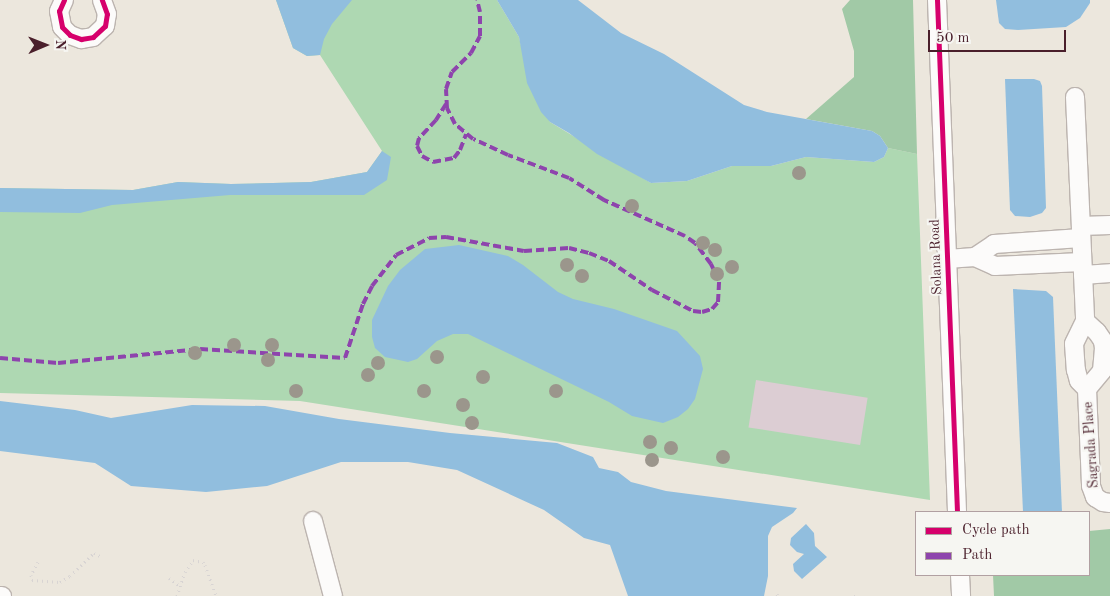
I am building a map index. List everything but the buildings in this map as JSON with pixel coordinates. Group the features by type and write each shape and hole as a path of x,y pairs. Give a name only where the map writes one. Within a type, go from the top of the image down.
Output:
{"street":[{"path":"63,0 59,15 62,27 70,35 81,39 93,37 105,26 107,14 102,0"},
{"name":"Solana Road","path":"937,0 957,511"},
{"name":"Sagrada Place","path":"1076,97 1084,321 1074,344 1076,370 1079,380 1087,389 1091,486 1095,497 1103,502 1110,503"},
{"path":"976,257 994,244 1081,232 1110,225"},
{"path":"947,259 976,257 994,266 1083,268 1110,273"},
{"path":"1084,321 1097,332 1104,348 1102,371 1087,389"},
{"path":"313,521 333,596"},
{"path":"960,576 961,596"}],"path":[{"path":"38,562 32,575 32,580 60,582 70,576 94,554 100,556"},
{"path":"177,596 188,564 193,560 205,565 216,596"},
{"path":"169,578 180,586"}],"green space":[{"path":"276,0 497,0 519,37 524,58 550,122 651,183 687,181 732,166 771,166 806,157 874,162 884,157 888,148 917,154 930,500 300,401 0,393 0,188 133,190 178,182 231,184 311,182 367,172 382,151 320,55 307,56 293,48"},
{"path":"850,0 913,0 917,154 888,148 880,136 872,131 806,119 854,77 854,51 842,9"},
{"path":"1110,529 1110,596 994,596 993,576 1090,576 1090,531"}],"water":[{"path":"276,0 352,0 332,24 324,39 320,55 307,56 293,48"},
{"path":"497,0 578,0 621,33 664,54 744,105 767,112 872,131 880,136 888,148 884,157 874,162 806,157 771,166 732,166 687,181 651,183 597,154 569,133 550,122 541,112 527,83 519,37"},
{"path":"996,0 1090,0 1090,3 1080,18 1066,27 1018,30 1005,29 999,23"},
{"path":"1005,79 1034,79 1040,81 1042,86 1046,208 1042,213 1030,217 1015,216 1010,210"},
{"path":"382,151 391,157 387,180 364,195 230,195 112,205 80,213 0,212 0,188 133,190 178,182 231,184 311,182 367,172"},
{"path":"459,245 508,256 558,292 573,299 614,309 677,331 700,356 703,369 695,399 688,409 678,417 663,423 632,416 609,402 468,334 453,334 437,341 417,359 408,362 385,357 375,348 372,337 372,320 388,286 400,270 425,249"},
{"path":"1013,289 1046,291 1053,297 1062,511 1023,511"},
{"path":"0,401 75,410 111,418 192,405 265,406 339,419 450,433 557,443 593,457 599,468 618,472 631,482 666,491 797,508 793,513 772,527 768,536 768,576 764,596 628,596 610,545 584,538 544,510 457,470 408,462 341,462 267,486 206,492 131,486 95,463 0,451"},
{"path":"806,524 814,533 815,546 827,557 802,579 794,571 793,564 804,554 797,552 790,545 791,538"}],"marked path":[{"path":"0,358 58,363 200,349 345,358 363,304 372,286 396,255 429,238 446,237 524,251 569,248 589,253 609,261 652,290 693,311 702,312 712,309 718,302 719,280 711,264 695,243 685,236 604,200 569,178 508,155 473,139 455,124 447,108 446,89 452,72 471,53 480,36 480,12 477,0"},
{"path":"446,104 436,120 419,138 417,146 422,156 433,162 454,158 460,150 466,134"}],"cycle path":[{"path":"64,0 59,11 62,27 70,35 81,39 93,37 105,26 107,14 102,0"},
{"path":"937,0 957,511"}]}
